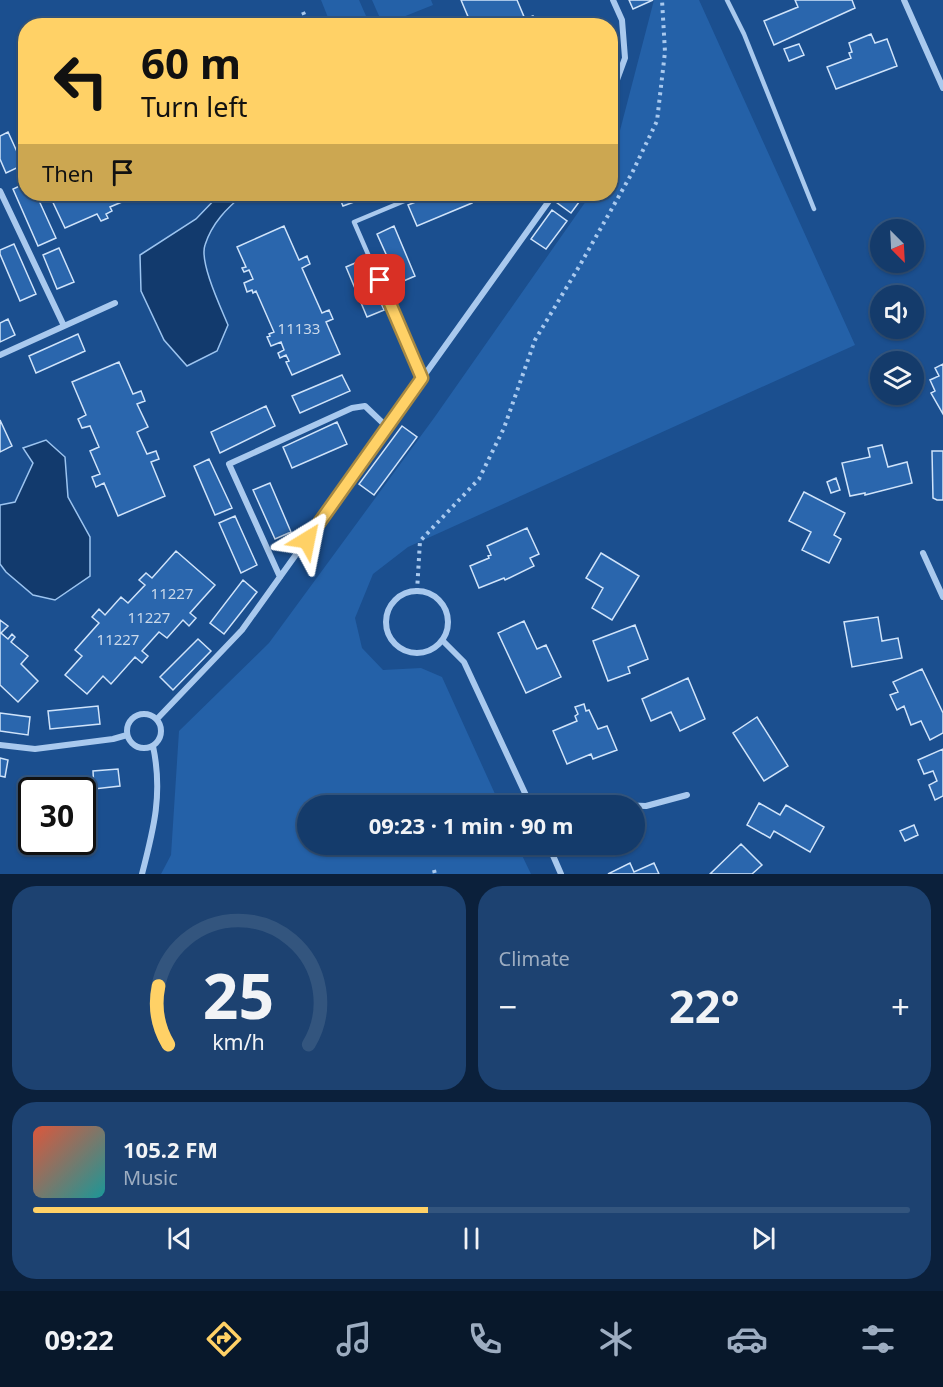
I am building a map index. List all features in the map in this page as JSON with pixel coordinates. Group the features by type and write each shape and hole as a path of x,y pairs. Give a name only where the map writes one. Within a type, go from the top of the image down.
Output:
{"street":[{"path":"613,0 622,20 625,58 618,77"},
{"path":"904,0 943,88"},
{"path":"0,191 64,326"},
{"path":"157,719 242,630 549,201"},
{"path":"0,355 115,303"},
{"path":"280,578 229,464 352,408 365,406 387,427"},
{"path":"923,553 943,597"},
{"path":"417,591 436,597 443,604 449,622 443,641 427,652 417,654 399,648 387,633 386,622 392,604 407,593 417,591"},
{"path":"443,641 464,662 526,795"},
{"path":"142,874 156,821 158,772 153,746 161,734 157,719 147,714 136,716 129,724 129,740 137,747 153,746"},
{"path":"0,745 35,749 128,735"},
{"path":"645,806 687,795"},
{"path":"553,855 561,874"}],"lane":[{"path":"727,0 744,34 814,209"},
{"path":"404,201 354,222 422,378"}],"path":[{"path":"618,198 657,121 665,52 662,0"},
{"path":"303,12 306,18"},
{"path":"417,591 420,541 479,479 504,428 535,340 616,201"}],"shaded area":[{"path":"321,0 359,0 367,18 328,18"},
{"path":"372,0 431,0 433,5 400,18 380,18"},
{"path":"654,0 699,0 855,345 408,547 373,574 355,618 362,648 383,670 421,668 442,677 495,795 297,795 297,855 522,855 531,874 161,874 171,855 179,731 269,643 434,418 586,201 618,201 618,138"},
{"path":"213,201 236,201 216,223 208,237 204,253 212,285 228,325 217,351 187,366 164,340 141,291 140,255 196,219"},
{"path":"46,440 65,457 68,497 90,537 90,576 55,600 33,595 0,564 0,505 15,502 33,463 23,448"}],"building":[{"path":"461,0 517,0 525,18 469,18"},
{"path":"629,0 653,0 633,9"},
{"path":"795,0 852,0 855,8 774,45 764,21 798,7"},
{"path":"871,34 875,43 887,39 897,66 836,89 827,67 851,58 849,43"},
{"path":"799,44 804,55 789,61 784,49"},
{"path":"8,132 18,154 18,167 6,173 0,159 0,136"},
{"path":"18,187 18,200 13,189"},
{"path":"18,201 39,201 56,238 38,246"},
{"path":"52,201 124,201 110,207 112,211 106,214 108,218 101,221 97,214 65,228"},
{"path":"341,201 357,201 343,206"},
{"path":"418,201 471,201 472,203 417,226 408,205"},
{"path":"557,201 580,201 571,213"},
{"path":"552,210 567,221 546,249 531,239"},
{"path":"284,226 299,260 307,256 310,264 302,268 322,313 329,310 333,319 326,322 340,354 292,375 286,362 289,361 286,355 280,358 278,353 284,350 281,342 271,346 267,337 274,332 256,291 247,292 244,283 253,279 249,270 244,272 242,268 246,267 237,247"},
{"path":"394,226 415,276 399,283 377,234"},
{"path":"14,244 36,294 20,301 0,254 0,250"},
{"path":"59,248 74,282 57,289 43,255"},
{"path":"362,260 384,310 367,317 346,267"},
{"path":"8,319 15,335 0,342 0,323"},
{"path":"78,334 85,351 36,373 29,356"},
{"path":"119,362 133,394 141,391 145,401 137,404 148,427 137,432 147,454 156,451 159,459 151,462 165,496 118,516 104,483 96,487 92,477 100,474 90,451 99,447 90,426 82,428 78,419 86,415 72,382"},
{"path":"943,364 943,414 931,393 935,391 930,380 939,376 935,368"},
{"path":"342,375 350,391 300,413 292,396"},
{"path":"266,406 275,426 220,453 211,432"},
{"path":"0,420 12,446 0,452"},
{"path":"337,422 347,444 292,468 283,447"},
{"path":"402,426 417,437 374,495 359,484"},
{"path":"882,445 888,467 907,462 912,483 865,495 865,493 850,496 842,463 870,457 868,448"},
{"path":"932,451 943,451 943,500 933,498"},
{"path":"209,459 232,508 215,515 194,466"},
{"path":"836,478 840,490 831,493 827,482"},
{"path":"270,483 291,532 275,539 253,490"},
{"path":"804,492 845,513 834,535 841,539 829,563 802,550 811,532 789,521"},
{"path":"235,516 257,565 241,573 219,523"},
{"path":"527,528 539,554 530,558 534,566 505,580 504,578 479,588 470,566 489,558 488,556 491,555 487,546"},
{"path":"176,551 215,585 190,613 196,618 189,626 183,620 167,638 159,632 142,651 148,656 142,663 135,657 111,684 103,676 87,694 65,675 82,656 75,650 99,623 92,617 99,609 105,615 121,597 128,603 145,585 139,580 146,573 152,578"},
{"path":"601,553 639,576 612,620 592,608 603,588 586,578"},
{"path":"243,580 257,592 224,634 210,623"},
{"path":"878,617 882,641 898,638 902,658 852,667 844,622"},
{"path":"0,620 8,626 1,633 8,639 12,634 15,637 11,642 28,656 21,664 38,681 18,702 0,685"},
{"path":"524,621 537,649 546,645 561,677 526,693 498,633"},
{"path":"635,625 648,659 628,667 630,673 608,681 593,641"},
{"path":"198,639 211,651 173,690 160,677"},
{"path":"922,669 943,713 943,733 930,740 921,721 911,725 904,706 897,710 890,695 898,692 893,682"},
{"path":"688,678 705,719 680,731 671,712 651,721 642,699"},
{"path":"584,704 598,729 607,726 617,750 593,759 591,754 567,764 553,731 577,721 575,716 578,714 575,707"},
{"path":"98,706 100,724 50,729 48,711"},
{"path":"0,713 30,717 28,735 0,731"},
{"path":"757,717 788,766 764,781 733,733"},
{"path":"943,749 943,796 935,800 929,785 937,781 933,771 924,774 918,760"},
{"path":"0,758 8,760 5,777 0,776"},
{"path":"118,769 120,786 96,789 96,777 93,777 93,771"},
{"path":"759,803 780,815 786,805 824,827 810,852 774,831 770,838 747,825"},
{"path":"914,825 918,835 905,841 900,831"},
{"path":"741,844 762,865 752,874 710,874"},
{"path":"630,863 634,872 654,863 659,874 608,874"}],"route":[{"path":"307,540 422,378 380,280"}]}
